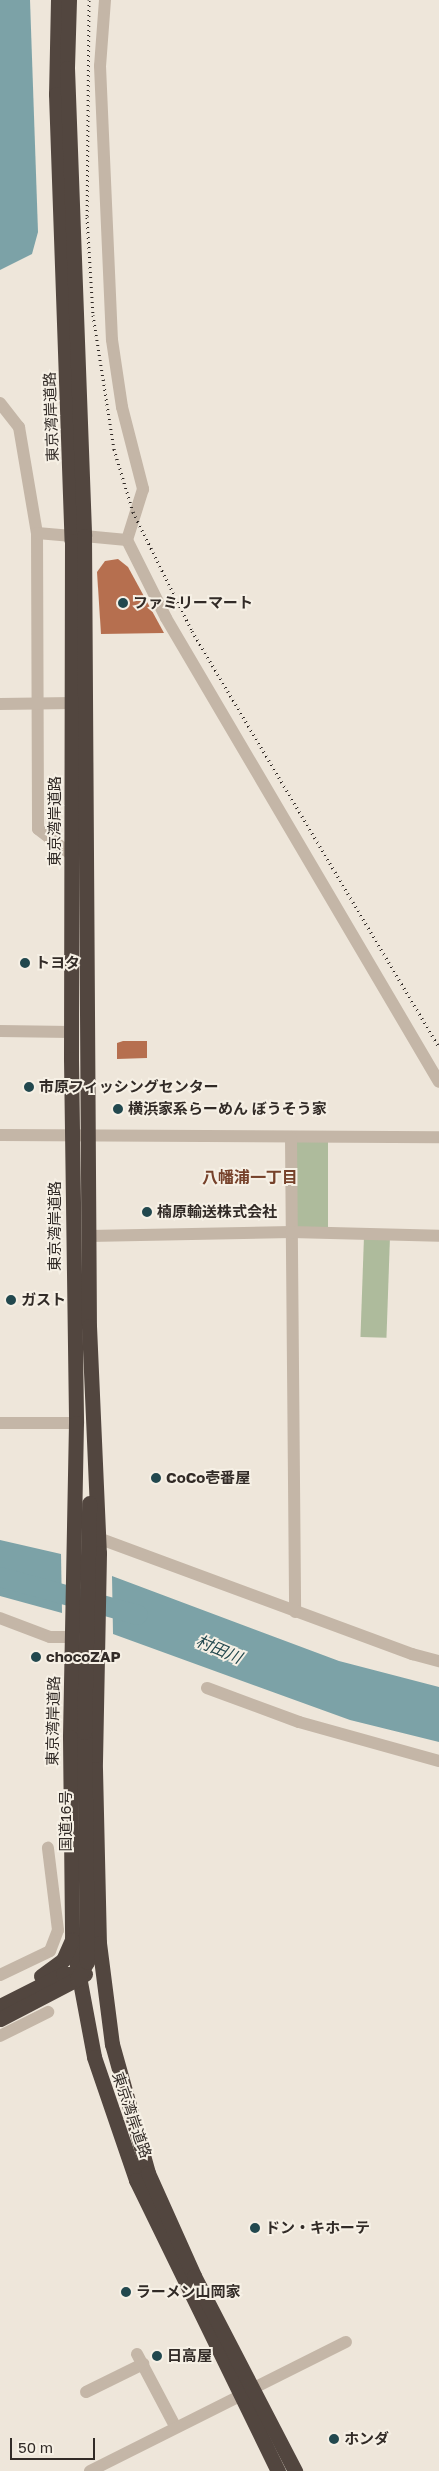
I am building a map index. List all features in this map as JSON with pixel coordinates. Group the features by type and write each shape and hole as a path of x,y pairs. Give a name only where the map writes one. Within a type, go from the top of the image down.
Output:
{"highway":[{"name":"東京湾岸道路","path":"58,0 56,94 78,536 72,703 72,1135 76,1423 86,1550 81,1634 72,1939 100,2077 136,2180 247,2392 296,2471"},
{"name":"東京湾岸道路","path":"69,0 67,68 78,536 89,1236 98,1538 86,1550 81,1634 99,1943 104,1989 124,2095 148,2173 172,2230 247,2392 278,2471"},
{"path":"86,1550 94,1450"},
{"name":"国道16号","path":"79,1975 87,1962 81,1634"},
{"path":"0,1997 52,1970 63,1960 72,1939"},
{"path":"0,2006 63,1974 79,1975 104,1989"},
{"path":"0,2019 79,1975"}],"street":[{"path":"105,0 100,66 112,340 122,406 143,489 127,540 166,618 439,1082"},
{"path":"0,403 19,427 37,533 36,703 38,829 73,856"},
{"path":"37,533 127,540"},
{"path":"0,704 72,703"},
{"path":"0,1030 72,1032"},
{"path":"0,1135 291,1138 439,1137"},
{"path":"291,1138 295,1612"},
{"path":"89,1236 291,1232 439,1236"},
{"path":"0,1423 76,1423"},
{"path":"98,1538 295,1612 439,1661"},
{"path":"0,1618 50,1637 81,1634"},
{"path":"208,1688 299,1722 439,1761"},
{"path":"0,1975 50,1951 58,1930 48,1848"},
{"path":"0,2036 48,2012"},
{"path":"90,2471 175,2426 346,2342"},
{"path":"86,2392 140,2359 175,2426"}],"green space":[{"path":"292,1139 328,1139 328,1231 292,1231"},
{"path":"364,1236 390,1237 386,1338 360,1337"}],"water":[{"path":"0,0 30,0 38,232 32,254 0,270"},
{"path":"0,1540 61,1554 62,1613 0,1596"},
{"path":"112,1576 339,1661 439,1687 439,1742 350,1720 113,1634"}],"building":[{"name":"ファミリーマート","path":"118,559 128,567 164,633 101,634 97,572 105,561"},
{"path":"123,1041 147,1041 147,1058 117,1059 117,1043"}],"waterway":[{"name":"村田川","path":"0,1577 138,1615"}],"railway":[{"path":"89,0 87,217 93,315 114,449 133,512 192,631 439,1047"}],"place":[{"name":"ファミリーマート","path":"123,603"},
{"name":"トヨタ","path":"25,963"},
{"name":"市原フィッシングセンター","path":"29,1087"},
{"name":"横浜家系らーめん ぼうそう家","path":"118,1109"},
{"name":"楠原輸送株式会社","path":"147,1212"},
{"name":"ガスト","path":"11,1300"},
{"name":"CoCo壱番屋","path":"156,1478"},
{"name":"chocoZAP","path":"36,1657"},
{"name":"ドン・キホーテ","path":"255,2228"},
{"name":"ラーメン山岡家","path":"126,2292"},
{"name":"日高屋","path":"157,2356"},
{"name":"ホンダ","path":"334,2439"}],"district":[{"name":"八幡浦一丁目","path":"250,1177"}]}
